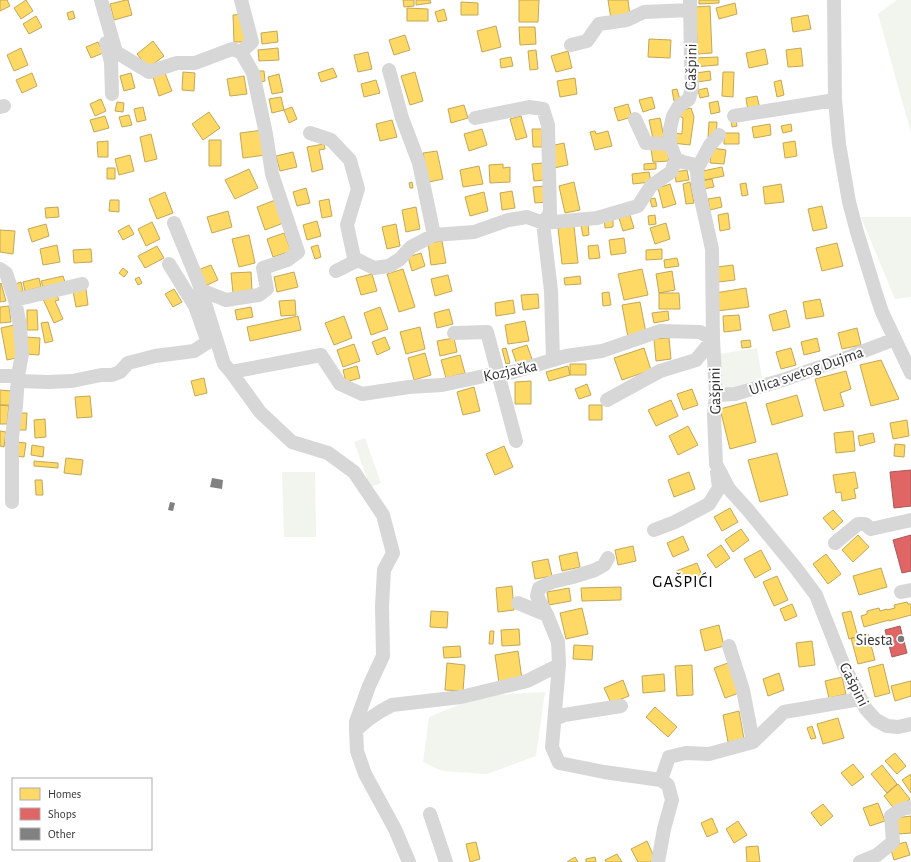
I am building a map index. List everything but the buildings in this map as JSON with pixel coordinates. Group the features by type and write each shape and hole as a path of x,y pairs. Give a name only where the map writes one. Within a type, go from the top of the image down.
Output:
{"street":[{"path":"94,0 111,62 112,94"},
{"path":"101,0 116,52 148,72 177,63 195,63 232,49 240,52 253,73 266,134 272,174 298,252 287,260 263,268 267,289 259,295 226,300 201,290"},
{"path":"240,52 252,42 241,0"},
{"path":"834,0 835,100 839,144 849,202 877,297 911,373"},
{"path":"571,45 586,41 599,24 627,20 644,12 690,5"},
{"name":"Gašpini","path":"676,159 670,144 670,129 673,116 679,106 689,99 692,88 690,61 690,5"},
{"path":"389,70 402,118 419,163 434,235"},
{"path":"734,116 835,100"},
{"path":"475,118 529,107 543,109 548,125 550,213 543,223 551,291 553,360"},
{"path":"635,119 646,143 670,144"},
{"path":"310,132 331,140 350,160 358,189 347,225 355,262"},
{"path":"336,271 358,260 374,268 390,266 400,260 411,247 434,235 474,232 508,220 527,217 543,223 597,218 638,206 651,186 671,172 676,159 692,164 697,169 710,145 719,136"},
{"name":"Gašpini","path":"697,169 698,186 712,249 712,339 716,395 714,415 716,464 729,489 795,567 816,595 844,666 866,709 876,720 887,726 898,727 911,724"},
{"path":"174,223 198,281 227,368"},
{"path":"169,264 195,306 208,342 260,412 292,442 328,453 354,472 382,515 393,553 384,570 382,606 383,656 369,686 356,722 357,751 365,774 395,829 409,862"},
{"path":"0,269 6,273 15,300 20,326 22,354 12,437 12,502"},
{"path":"15,300 82,284"},
{"name":"Kozjačka","path":"227,368 321,355 340,384 362,394 409,387 442,385 498,372 506,374 566,356 602,351 660,331 700,332 712,339"},
{"path":"454,333 487,332 516,441"},
{"path":"607,400 660,371 696,360 712,339"},
{"name":"Ulica svetog Dujma","path":"716,395 735,394 783,380 895,339"},
{"path":"0,376 48,382 72,381 101,375 112,375 120,372 128,363 155,356 194,352 208,342"},
{"path":"654,530 675,522 709,504 719,488 716,464"},
{"path":"835,543 858,524 865,524 871,529 911,520"},
{"path":"608,558 604,565 595,570 552,582 539,588 537,596 547,615 558,642 559,665 552,747 559,763 604,772 661,780 668,785 672,800 664,829 658,862"},
{"path":"518,603 547,615"},
{"path":"729,646 743,690 753,742"},
{"path":"356,730 380,711 392,705 462,697 527,681 559,665"},
{"path":"661,780 669,757 686,753 709,754 753,742 784,712 860,699"},
{"path":"555,719 564,715 622,706"},
{"path":"860,862 876,855 893,842 891,816 902,809 911,807"},
{"path":"430,814 446,862"}],"shaded area":[{"path":"897,0 911,0 911,133 878,14"},
{"path":"861,217 911,217 911,297 895,299"},
{"path":"757,348 762,378 724,390 719,354"},
{"path":"365,438 381,483 370,487 354,442"},
{"path":"282,472 315,472 316,537 284,537"},
{"path":"545,692 536,756 487,774 442,771 423,762 429,717 481,696"}],"place":[{"name":"Siesta","path":"901,639"}],"district":[{"name":"GAŠPIĆI","path":"683,581"}]}
